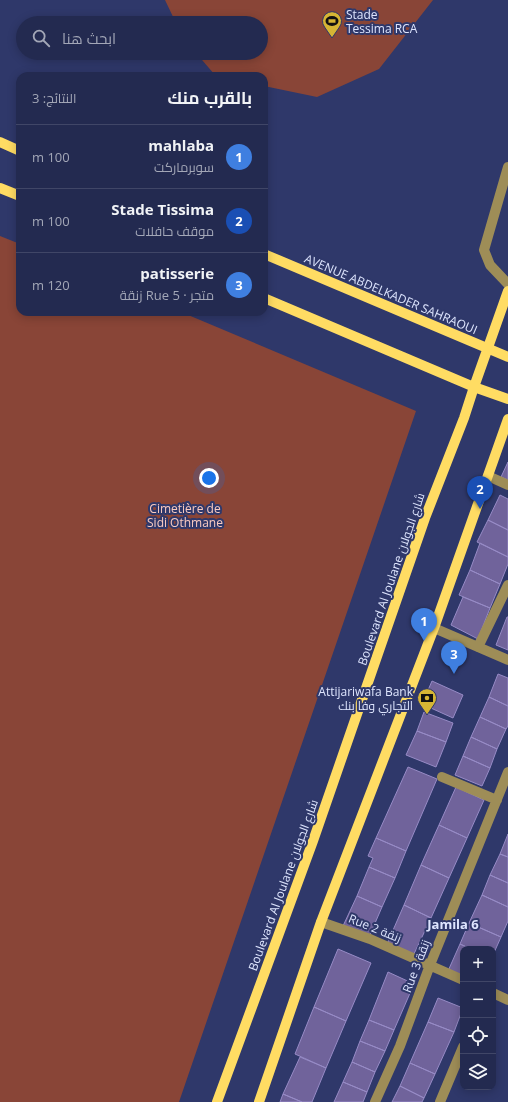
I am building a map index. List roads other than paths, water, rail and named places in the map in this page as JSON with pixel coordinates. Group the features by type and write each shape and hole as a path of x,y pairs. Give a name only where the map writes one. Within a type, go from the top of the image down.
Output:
{"main road":[{"path":"0,142 16,149"},
{"path":"0,188 16,194"},
{"name":"AVENUE ABDELKADER SAHRAOUI","path":"268,256 508,357"},
{"name":"Boulevard Al Joulane شارع الجولان","path":"217,1102 313,841 425,518 464,418 508,291"},
{"path":"268,300 474,387 508,399"},
{"path":"259,1102 321,922 434,628 508,419"}],"street":[{"path":"508,167 484,250 490,265 508,284"},
{"path":"488,476 508,485"},
{"path":"478,647 508,585"},
{"path":"434,628 508,660"},
{"name":"Rue 3 زنقة","path":"375,1102 400,1046 430,965 508,772"},
{"path":"442,777 497,800"},
{"name":"Rue 2 زنقة","path":"321,922 370,939 460,979"},
{"path":"496,995 508,1000"},
{"path":"440,1102 460,1054"}],"place":[{"name":"Stade Tessima RCA","path":"332,38"},
{"name":"Stade Tissima","path":"480,509"},
{"name":"mahlaba","path":"424,641"},
{"name":"patisserie","path":"454,674"},
{"name":"Attijariwafa Bank التجاري وفا بنك","path":"427,715"}],"district":[{"name":"Jamila 6","path":"453,924"}],"park label":[{"name":"Cimetière de Sidi Othmane","path":"185,515"}]}
